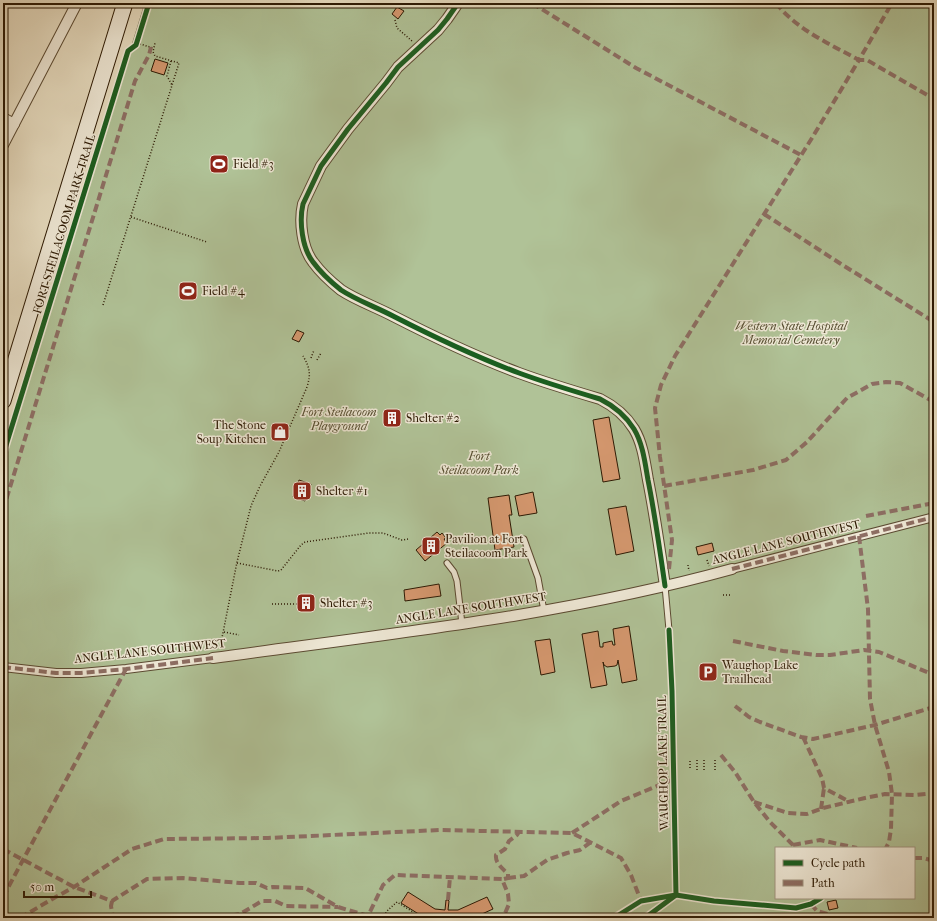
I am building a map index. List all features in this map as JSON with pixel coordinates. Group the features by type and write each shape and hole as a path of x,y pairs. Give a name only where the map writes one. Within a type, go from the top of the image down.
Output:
{"main road":[{"path":"3,400 125,3"}],"street":[{"path":"3,145 77,3"},
{"path":"457,3 438,30 398,67 348,129 321,166 303,204 301,226 305,245 312,261 323,274 342,290 356,298 476,356 519,373 600,399 623,414 634,428 642,450 665,586"},
{"path":"3,118 14,124"},
{"name":"ANGLE LANE SOUTHWEST","path":"3,667 56,673 81,673 126,669 462,624 544,611 665,586 934,517"}],"lane":[{"path":"524,539 538,578 544,611"},
{"path":"447,563 454,572 457,581 462,624"},
{"path":"665,586 669,630"}],"path":[{"path":"395,20 397,28 414,43"},
{"path":"132,48 136,45 139,37"},
{"path":"137,43 153,48"},
{"path":"103,305 180,63 155,56 153,48 155,43"},
{"path":"171,61 167,76 172,85"},
{"path":"131,217 207,242"},
{"path":"311,358 314,350"},
{"path":"317,360 321,353"},
{"path":"216,657 224,632 237,563 251,506 278,452 310,378 307,362 303,356"},
{"path":"237,563 278,571 281,570 305,542 383,533 402,540 408,539"},
{"path":"723,595 732,595"},
{"path":"272,604 301,604"},
{"path":"224,632 239,635"},
{"path":"696,760 697,770"},
{"path":"704,760 704,770"},
{"path":"715,760 715,770"},
{"path":"690,761 690,770"},
{"path":"382,918 384,914 397,902 413,912 414,911"}],"green space":[{"name":"Fort Steilacoom Park","path":"145,3 934,3 934,918 3,918 3,462"}],"building":[{"path":"397,7 404,11 398,19 392,14"},
{"path":"155,59 168,63 164,75 151,71"},
{"path":"297,330 304,333 299,342 292,339"},
{"name":"Shelter #2","path":"395,411 398,422 389,424 386,413"},
{"path":"609,417 620,479 603,482 593,420"},
{"name":"Shelter #1","path":"299,480 311,484 305,501 293,497"},
{"path":"533,492 537,513 519,516 515,496"},
{"path":"509,495 512,515 509,515 514,547 495,550 488,498"},
{"path":"626,506 634,551 616,555 608,509"},
{"name":"Pavilion at Fort Steilacoom Park","path":"437,532 440,535 442,533 446,538 444,539 447,543 425,561 416,550"},
{"path":"712,543 714,551 698,555 696,547"},
{"path":"439,584 441,596 405,601 404,590"},
{"name":"Shelter #3","path":"301,599 310,599 310,608 301,608"},
{"path":"629,626 637,680 622,683 618,660 617,665 615,666 607,667 603,662 607,685 591,688 582,634 598,631 600,647 603,647 603,643 612,641 613,645 615,645 613,629"},
{"path":"550,639 555,672 541,675 535,641"},
{"path":"408,892 435,909 445,910 446,900 449,901 448,910 458,910 487,897 493,909 473,918 425,918 401,903"},
{"path":"836,900 838,908 829,910 827,902"}],"marked path":[{"path":"532,3 636,68 801,155"},
{"path":"776,3 784,13 814,36 859,60 892,3"},
{"path":"3,510 135,81 149,55 151,47"},
{"path":"669,569 672,540 660,457 655,408 661,385 675,356 812,138 859,60 867,60 934,99"},
{"path":"764,214 934,322"},
{"path":"664,486 753,470 786,460 807,442 847,398 872,384 886,382 900,383 934,402"},
{"path":"866,516 934,503"},
{"path":"732,569 934,517"},
{"path":"859,536 868,609 870,699 875,725 889,772 892,794 891,829 889,842 886,847"},
{"path":"733,641 783,651 816,655 830,655 864,650 879,652 934,675"},
{"path":"3,667 56,673 81,673 213,658"},
{"path":"3,897 126,669"},
{"path":"735,706 749,717 760,722 801,737 813,739 875,725 934,707"},
{"path":"803,737 822,778 824,788 850,802"},
{"path":"721,755 735,772 754,802 770,822 794,847"},
{"path":"572,833 621,801 674,779"},
{"path":"821,809 824,788"},
{"path":"754,802 788,813 807,814 823,808 885,794 915,795 934,793"},
{"path":"20,918 74,887 132,849 164,839 268,838 439,830 572,833 621,858 631,875 641,901"},
{"path":"504,879 508,878 508,874 498,863 496,855 505,849 509,841 519,832"},
{"path":"793,845 820,840 852,847"},
{"path":"508,878 524,876 547,860 580,850 591,842"},
{"path":"3,849 74,887 112,901 147,879 183,878 256,883 267,888 305,888 338,907 368,916 383,885 395,875 502,879 508,894 509,904 503,918"},
{"path":"915,858 923,858 934,861"},
{"path":"448,900 450,877"},
{"path":"112,901 111,906 113,918"},
{"path":"196,918 201,915 228,916 240,914 262,901 275,901 286,906 338,907"},
{"path":"811,904 817,911 842,918"}],"cycle path":[{"name":"FORT STEILACOOM PARK TRAIL","path":"3,455 128,51 136,45 149,3"},
{"path":"457,3 438,30 398,67 348,129 321,166 303,204 301,218 302,234 306,249 313,262 323,274 341,290 353,297 487,360 539,380 600,399 615,408 631,424 640,441 655,520 665,586"},
{"name":"WAUGHOP LAKE TRAIL","path":"614,918 641,901 676,895 672,691 669,630"},
{"path":"645,918 676,895 714,901 796,908 811,904 819,899"}],"place":[{"name":"Field #3","path":"219,164"},
{"name":"Field #4","path":"188,291"},
{"name":"Shelter #2","path":"392,418"},
{"name":"The Stone Soup Kitchen","path":"280,432"},
{"name":"Shelter #1","path":"302,491"},
{"name":"Pavilion at Fort Steilacoom Park","path":"431,546"},
{"name":"Shelter #3","path":"306,603"},
{"name":"Waughop Lake Trailhead","path":"708,672"}],"park label":[{"name":"Western State Hospital Memorial Cemetery","path":"791,333"},
{"name":"Fort Steilacoom Playground","path":"339,419"}]}
